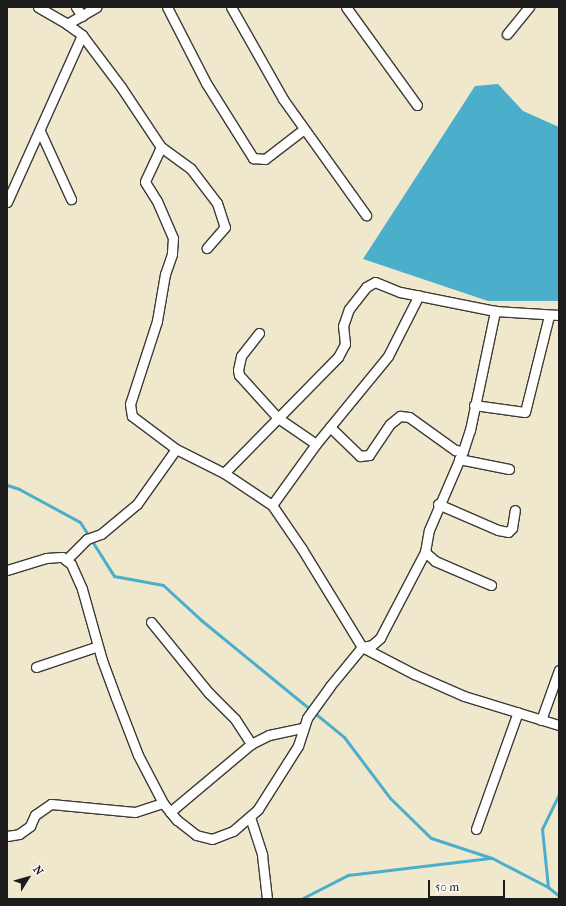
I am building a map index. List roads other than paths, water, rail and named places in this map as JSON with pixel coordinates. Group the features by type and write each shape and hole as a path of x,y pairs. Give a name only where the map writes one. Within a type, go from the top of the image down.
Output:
{"street":[{"path":"38,7 67,24 82,36 121,87 161,147 191,169 217,203 225,227 207,248"},
{"path":"76,7 82,16"},
{"path":"67,24 97,7"},
{"path":"167,7 206,83 253,158 264,159 304,129"},
{"path":"231,7 283,99 366,215"},
{"path":"346,7 417,105"},
{"path":"507,34 529,7"},
{"path":"7,202 82,36"},
{"path":"40,131 71,199"},
{"path":"161,147 144,182 157,201 172,238 172,254 165,274 157,322 129,411 147,429 176,449 224,473 272,506 302,549 362,647 414,674 464,696 559,725"},
{"path":"224,473 338,356 345,344 343,326 349,309 366,287 375,282 400,292 495,311 549,316 559,315"},
{"path":"272,506 316,444 388,356 419,295"},
{"path":"7,570 46,558 62,557 71,564 82,589 98,646 138,755 163,803 177,820 196,835 212,839 233,832 258,809 298,746 302,728 330,686 362,647 372,645 380,638 425,552 429,530 438,504 461,455 495,311"},
{"path":"474,405 525,412 549,316"},
{"path":"259,333 241,356 238,370 278,418 316,444"},
{"path":"330,426 360,456 369,455 390,424 400,416 409,417 461,455 508,469"},
{"path":"66,560 87,539 101,534 137,504 176,449"},
{"path":"438,504 498,530 508,532 512,528 515,510"},
{"path":"425,552 435,561 491,585"},
{"path":"151,622 209,693 235,719 251,744"},
{"path":"36,666 98,646"},
{"path":"541,720 559,670"},
{"path":"476,829 518,712"},
{"path":"170,812 251,744 269,735 302,728"},
{"path":"7,836 19,834 30,826 34,815 51,804 135,812 163,803"},
{"path":"250,817 262,855 267,899"}],"water":[{"path":"498,84 523,111 559,127 559,301 488,301 363,259 475,86"}],"waterway":[{"path":"7,485 19,489 80,522 114,576 163,585 201,620 344,737 390,798 431,838 492,858 548,887 559,896"},
{"path":"548,887 542,829 559,794"},
{"path":"301,899 348,875 490,858"}]}
